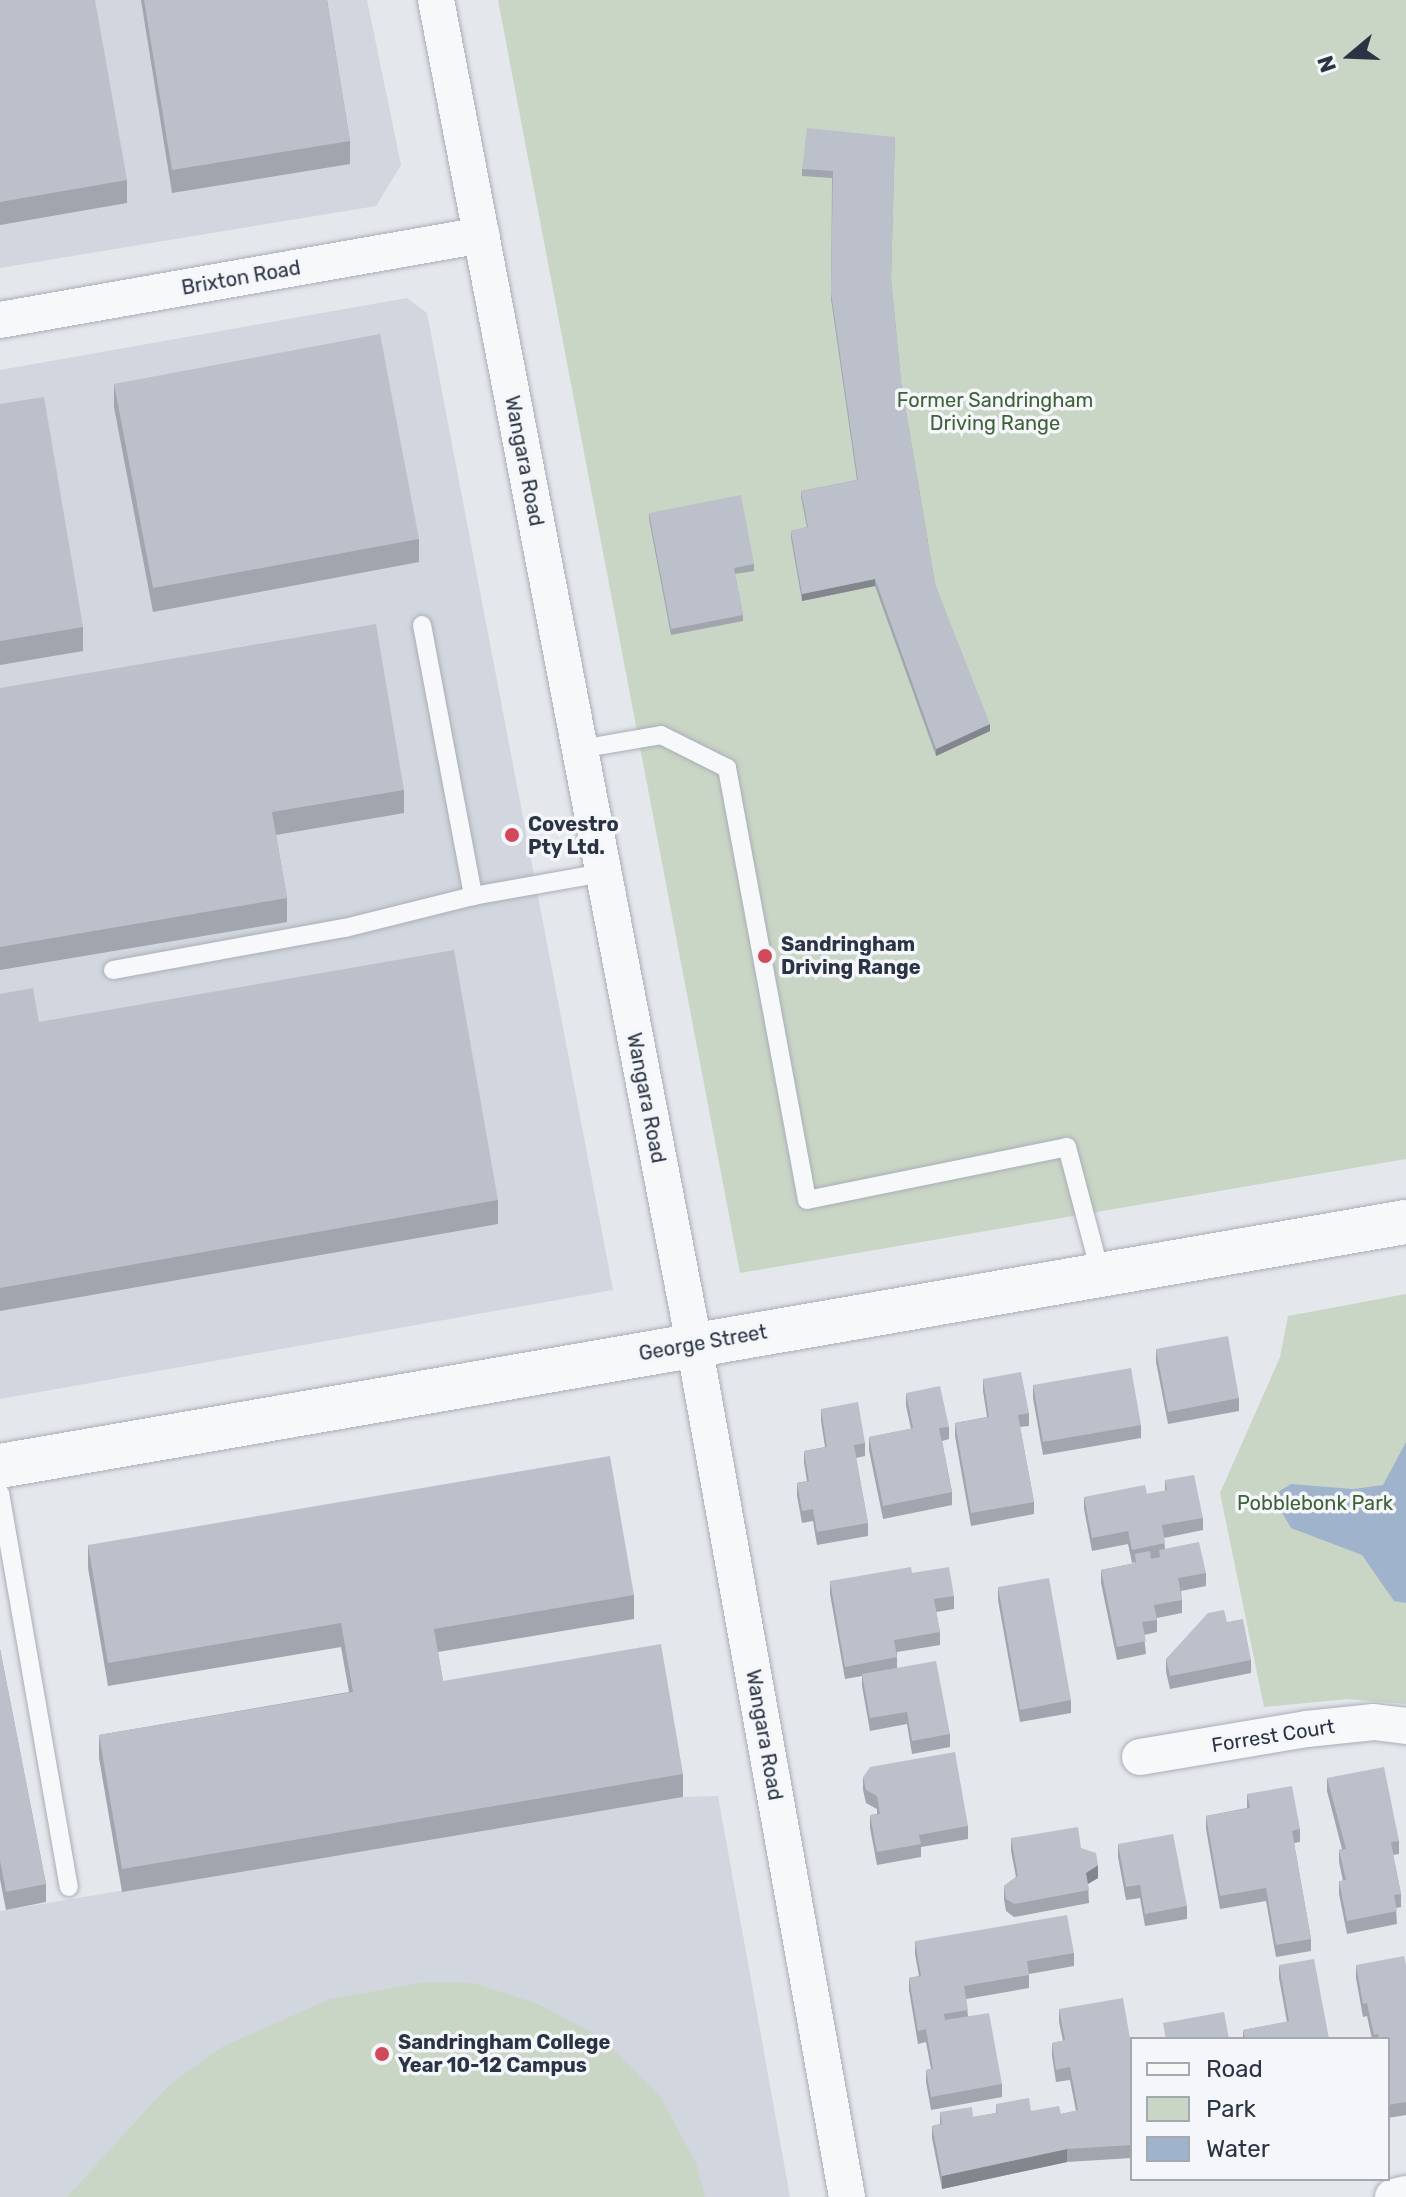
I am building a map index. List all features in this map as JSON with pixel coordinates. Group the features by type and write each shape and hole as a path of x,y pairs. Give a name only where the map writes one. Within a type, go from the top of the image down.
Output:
{"street":[{"name":"Wangara Road","path":"436,0 694,1344 847,2197"},
{"name":"Brixton Road","path":"0,320 482,235"},
{"name":"George Street","path":"0,1466 1406,1222"},
{"name":"Forrest Court","path":"1140,1757 1307,1729 1374,1722 1406,1726"},
{"path":"1393,2197 1406,2194"}],"lane":[{"path":"422,625 473,896"},
{"path":"580,749 661,735 727,768 807,1200 1067,1147 1101,1276"},
{"path":"113,970 345,928 473,896 602,873"},
{"path":"0,1493 69,1887"}],"shaded area":[{"path":"0,0 367,0 401,165 376,206 0,268"},
{"path":"407,298 427,313 613,1290 0,1399 0,370"},
{"name":"Sandringham College Year 10-12 Campus","path":"718,1796 790,2197 0,2197 0,1911 683,1797"}],"green space":[{"name":"Former Sandringham Driving Range","path":"498,0 1406,0 1406,1159 740,1273"},
{"name":"Pobblebonk Park","path":"1406,1294 1406,1704 1348,1699 1264,1707 1220,1493 1280,1357 1288,1316"},
{"path":"425,1982 473,1983 538,2004 602,2038 660,2096 696,2163 705,2197 67,2197 169,2085 222,2047 330,1999"}],"water":[{"path":"1406,1442 1406,1603 1394,1601 1362,1555 1291,1528 1277,1504 1278,1492 1291,1484 1353,1489 1383,1485"}],"building":[{"path":"0,0 95,0 127,180 0,202"},
{"path":"144,0 327,0 350,141 172,170"},
{"path":"807,128 895,137 891,278 901,382 935,584 990,724 936,749 875,579 802,594 791,531 808,527 801,491 858,480 831,292 833,171 802,169"},
{"path":"380,334 419,539 153,588 114,384"},
{"path":"44,397 83,627 0,641 0,404"},
{"path":"741,495 754,564 734,568 743,615 671,629 649,513"},
{"path":"376,624 404,790 272,812 287,898 0,947 0,688"},
{"path":"454,950 498,1200 0,1288 0,994 33,988 39,1022"},
{"path":"1228,1336 1239,1398 1168,1412 1156,1349"},
{"path":"1131,1368 1141,1425 1043,1442 1033,1385"},
{"path":"1021,1372 1029,1413 1018,1415 1034,1502 971,1513 955,1423 989,1417 983,1379"},
{"path":"940,1386 949,1427 939,1428 952,1492 883,1506 869,1437 913,1428 906,1393"},
{"path":"858,1402 865,1443 854,1445 868,1523 817,1532 813,1509 802,1511 797,1483 809,1481 804,1451 827,1447 821,1409"},
{"path":"610,1456 634,1595 434,1629 443,1681 661,1644 683,1774 122,1869 99,1735 353,1692 341,1623 108,1663 88,1545"},
{"path":"1194,1475 1203,1518 1162,1525 1165,1543 1132,1550 1128,1531 1092,1538 1084,1497 1145,1485 1147,1494 1167,1490 1165,1480"},
{"path":"1199,1542 1206,1573 1178,1578 1182,1600 1154,1605 1157,1620 1142,1622 1146,1641 1117,1647 1101,1570 1136,1563 1135,1554 1150,1551 1151,1559 1160,1557 1159,1550"},
{"path":"911,1567 912,1573 949,1567 954,1596 934,1599 940,1632 894,1640 897,1657 845,1667 830,1581"},
{"path":"1049,1578 1071,1700 1020,1710 998,1587"},
{"path":"1224,1610 1227,1622 1243,1619 1251,1660 1170,1676 1166,1659 1208,1613"},
{"path":"0,1649 46,1884 6,1892 0,1860"},
{"path":"936,1661 950,1734 912,1741 907,1712 870,1718 862,1674"},
{"path":"955,1752 968,1826 919,1835 921,1844 877,1852 870,1815 880,1814 877,1796 866,1790 863,1777 870,1767"},
{"path":"1384,1767 1399,1841 1391,1842 1401,1894 1394,1895 1397,1911 1347,1921 1339,1881 1346,1880 1339,1850 1346,1849 1327,1778"},
{"path":"1292,1786 1300,1829 1292,1831 1311,1939 1276,1945 1266,1888 1220,1896 1206,1816 1250,1808 1247,1794"},
{"path":"1078,1827 1081,1848 1096,1853 1098,1865 1086,1873 1089,1890 1014,1904 1006,1899 1004,1886 1018,1876 1011,1838"},
{"path":"1173,1834 1187,1906 1145,1914 1140,1885 1126,1887 1118,1844"},
{"path":"1067,1915 1074,1953 1027,1961 1029,1975 964,1986 968,2010 944,2014 945,2020 989,2013 1002,2084 931,2097 926,2070 933,2069 926,2029 918,2031 909,1978 921,1976 915,1941"},
{"path":"1404,1956 1406,2102 1390,2105 1390,2037 1374,2035 1367,2003 1363,2004 1356,1965"},
{"path":"1314,1959 1329,2037 1245,2037 1243,2030 1289,2021 1279,1965"},
{"path":"1123,1998 1130,2038 1130,2145 1067,2149 942,2176 932,2126 942,2124 940,2112 972,2107 973,2117 997,2113 996,2104 1029,2098 1031,2111 1059,2106 1061,2114 1078,2110 1070,2067 1056,2070 1052,2043 1065,2040 1059,2009"},
{"path":"1224,2012 1229,2037 1166,2037 1163,2023"}],"place":[{"name":"Covestro Pty Ltd.","path":"512,835"},
{"name":"Sandringham Driving Range","path":"765,956"},
{"name":"Sandringham College Year 10-12 Campus","path":"382,2054"}]}
